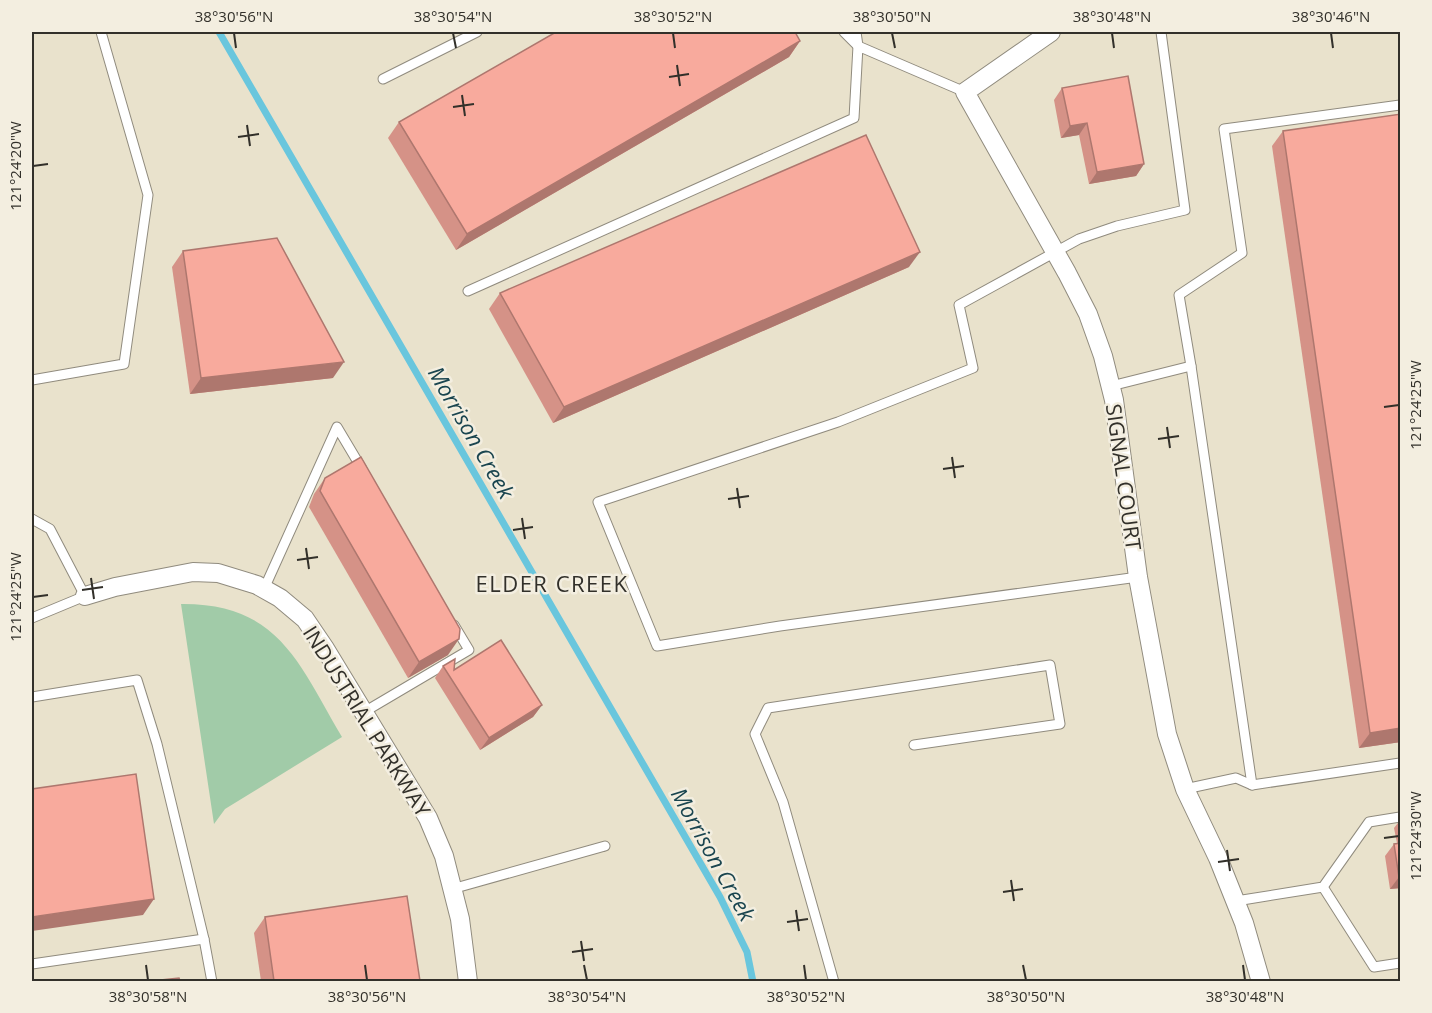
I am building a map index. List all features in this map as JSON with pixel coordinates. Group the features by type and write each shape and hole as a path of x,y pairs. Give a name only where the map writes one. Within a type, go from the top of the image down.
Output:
{"street":[{"path":"966,92 1051,32"},
{"name":"SIGNAL COURT","path":"966,92 1088,314 1103,357 1114,400 1138,577 1167,734 1185,789 1236,901 1261,981"},
{"name":"INDUSTRIAL PARKWAY","path":"85,597 115,587 193,572 218,573 236,577 264,589 280,598 305,619 428,818 444,856 459,919 468,981"}],"lane":[{"path":"32,380 124,364 148,195 101,32"},
{"path":"382,79 477,32"},
{"path":"844,32 858,46 966,92"},
{"path":"468,291 854,118 858,46 856,32"},
{"path":"1138,577 780,626 657,646 598,502 838,422 973,368 959,305 1079,240 1117,226 1185,210 1161,32"},
{"path":"1252,785 1179,295 1242,253 1224,129 1401,105"},
{"path":"1111,386 1191,366"},
{"path":"264,589 337,427 367,478"},
{"path":"32,519 50,529 85,597 32,618"},
{"path":"364,712 469,650 451,620"},
{"path":"834,981 783,802 755,734 768,708 1050,665 1060,724 914,745"},
{"path":"32,697 137,680 157,744 212,981"},
{"path":"1185,789 1236,778 1252,785 1401,763"},
{"path":"1236,901 1323,887 1370,822 1401,817"},
{"path":"452,889 605,846"},
{"path":"1323,887 1374,967 1401,963"},
{"path":"32,964 204,939"}],"shaded area":[{"path":"32,32 1400,32 1400,981 32,981"}],"green space":[{"path":"181,604 214,606 241,614 264,626 298,663 342,737 225,809 214,824"}],"building":[{"path":"556,32 795,32 800,41 467,234 399,122"},
{"path":"1128,76 1144,164 1097,172 1087,123 1070,126 1062,88"},
{"path":"1401,114 1401,728 1370,733 1283,131"},
{"path":"866,135 920,252 564,407 500,293"},
{"path":"277,238 344,362 201,378 183,251"},
{"path":"361,457 460,629 459,639 419,662 320,491 325,478"},
{"path":"501,640 542,705 489,738 443,666 455,659 454,670"},
{"path":"136,774 154,899 32,917 32,789"},
{"path":"1401,843 1401,877 1399,877 1394,844"},
{"path":"407,896 420,981 274,981 265,917"},
{"path":"179,978 180,981 151,981"}],"waterway":[{"name":"Morrison Creek","path":"219,32 720,897 747,952 753,982"}],"district":[{"name":"ELDER CREEK","path":"552,583"}]}
